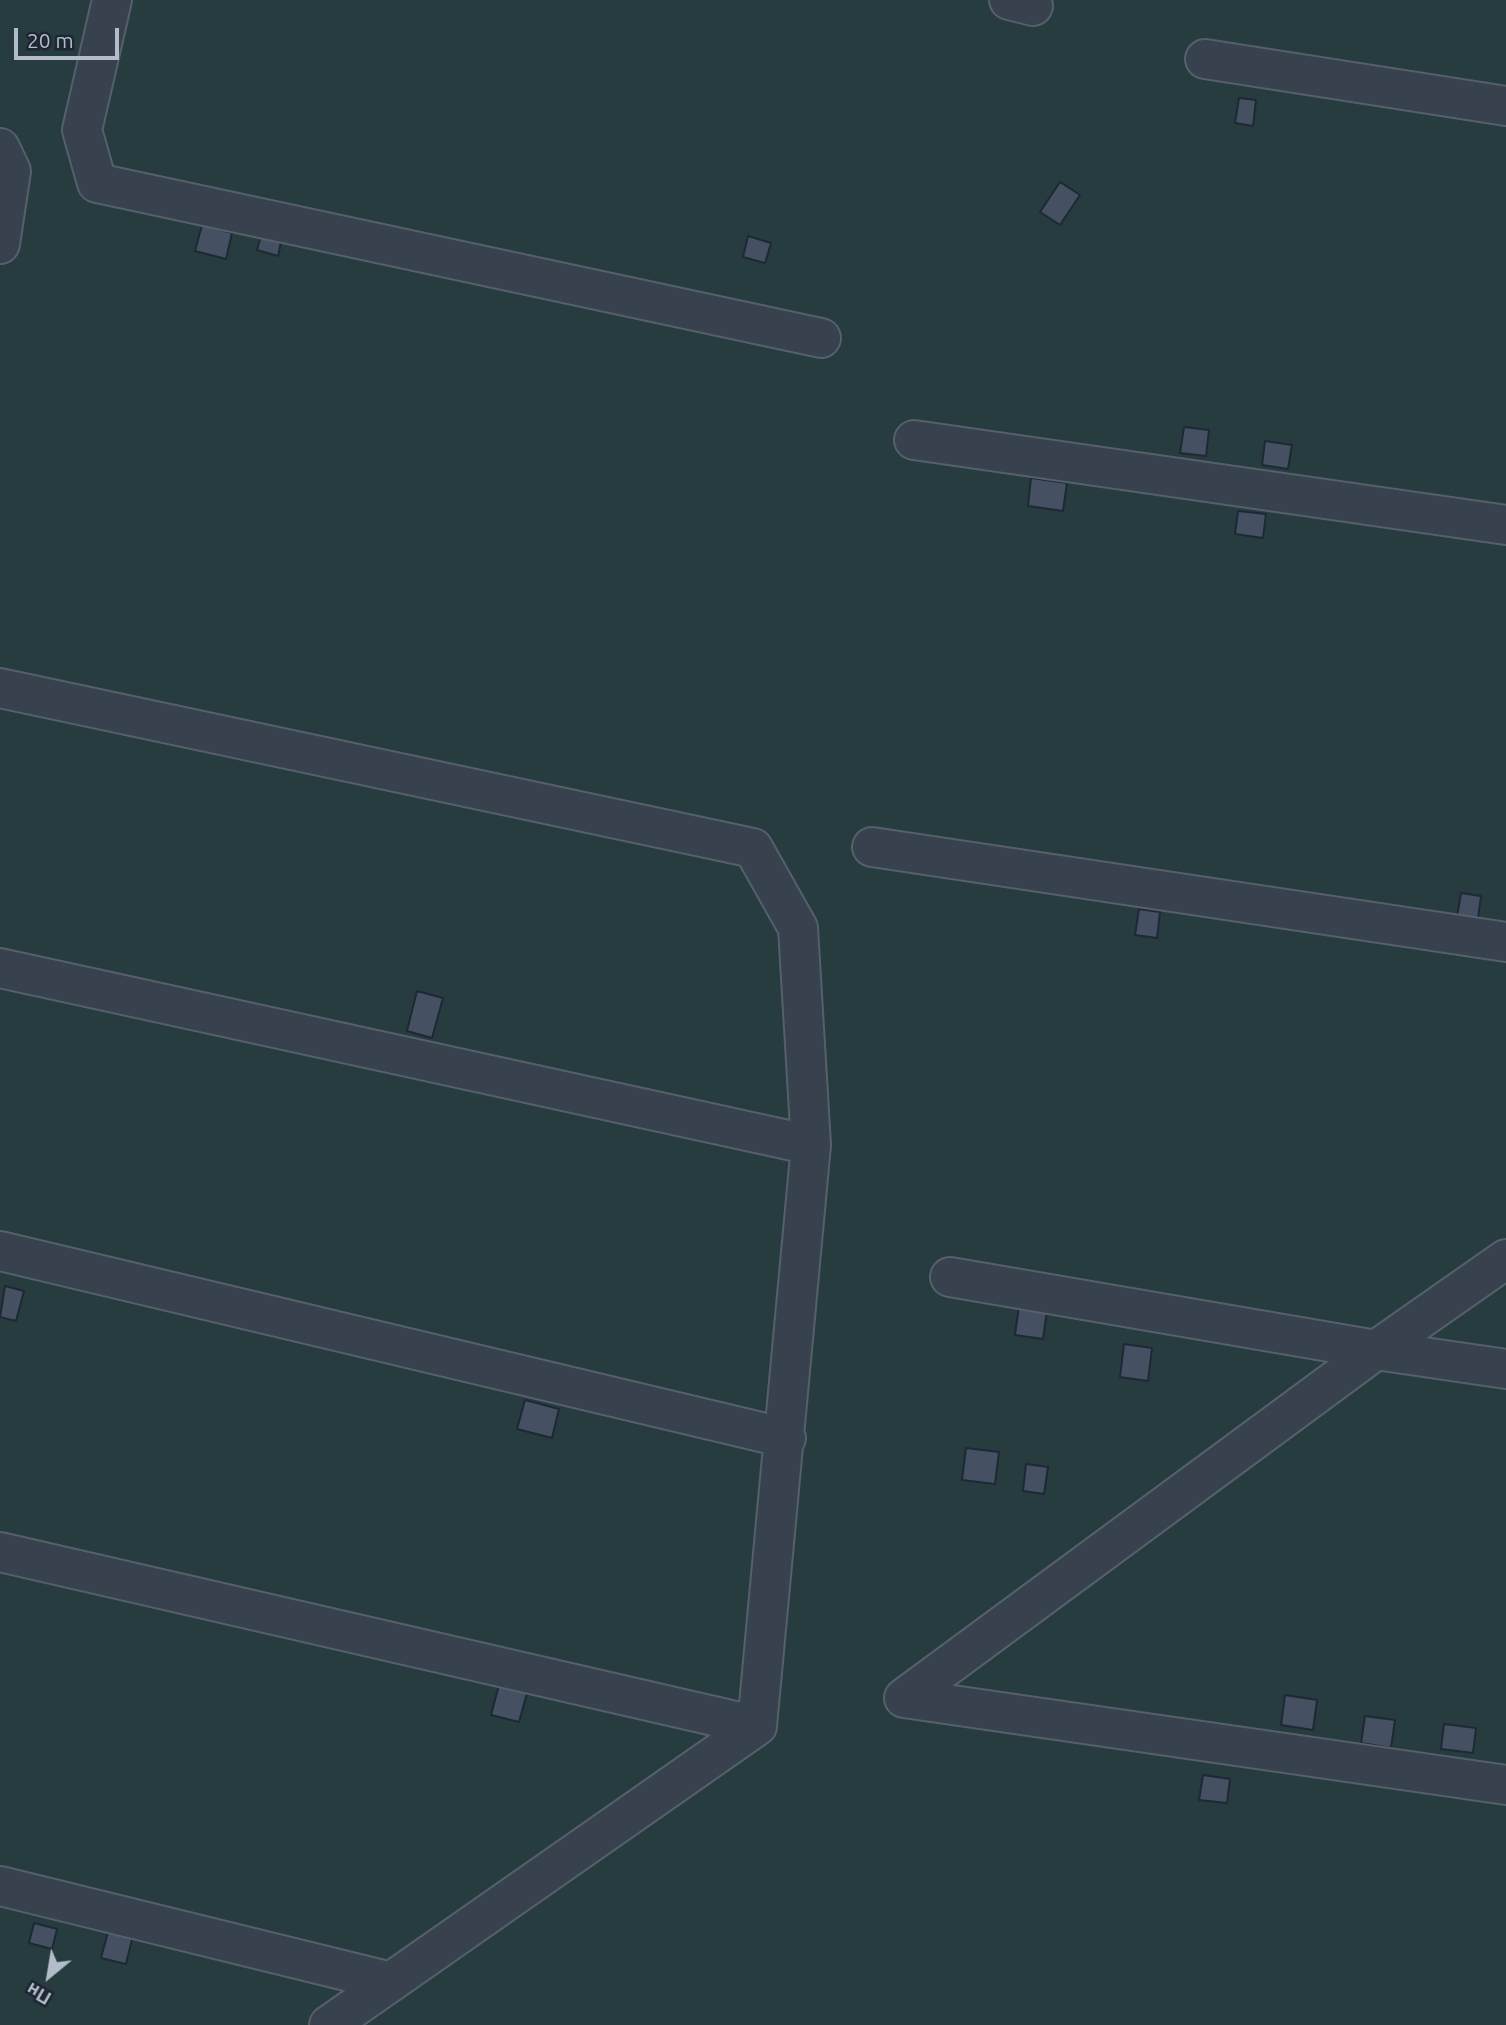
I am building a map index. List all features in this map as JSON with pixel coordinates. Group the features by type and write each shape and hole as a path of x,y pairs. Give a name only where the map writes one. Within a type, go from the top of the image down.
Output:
{"lane":[{"path":"112,0 82,130 97,183 821,338"},
{"path":"1205,59 1506,106"},
{"path":"0,148 11,171 0,244"},
{"path":"914,440 1506,525"},
{"path":"0,688 753,848 798,928 811,1145 786,1438 757,1726 329,2025"},
{"path":"872,847 1506,942"},
{"path":"0,968 811,1145"},
{"path":"0,1251 786,1438"},
{"path":"1506,1259 1376,1350 904,1698 1506,1785"},
{"path":"950,1277 1376,1350 1506,1369"},
{"path":"0,1552 757,1726"},
{"path":"0,1886 391,1982"}],"green space":[{"path":"0,0 1506,0 1506,2025 0,2025"}],"building":[{"path":"1239,98 1256,100 1253,126 1235,123"},
{"path":"1060,182 1080,195 1060,225 1040,212"},
{"path":"202,225 232,233 226,259 195,251"},
{"path":"262,232 282,237 278,256 257,250"},
{"path":"748,236 771,243 765,263 743,257"},
{"path":"1184,427 1209,430 1206,456 1180,453"},
{"path":"1265,441 1292,445 1288,469 1262,465"},
{"path":"1031,478 1067,483 1063,511 1028,506"},
{"path":"1238,511 1266,514 1263,538 1235,534"},
{"path":"1461,893 1481,896 1477,926 1456,923"},
{"path":"1139,909 1160,912 1157,938 1135,935"},
{"path":"417,991 443,998 432,1038 407,1031"},
{"path":"5,1286 24,1291 16,1321 0,1317"},
{"path":"1019,1306 1047,1310 1043,1339 1015,1335"},
{"path":"1124,1344 1152,1348 1148,1381 1120,1377"},
{"path":"525,1400 559,1409 552,1438 517,1429"},
{"path":"966,1448 999,1452 995,1484 962,1480"},
{"path":"1026,1464 1048,1467 1044,1494 1023,1491"},
{"path":"499,1685 527,1693 519,1722 491,1715"},
{"path":"1285,1695 1317,1700 1313,1730 1281,1725"},
{"path":"1365,1716 1395,1720 1391,1748 1361,1743"},
{"path":"1444,1724 1476,1728 1473,1753 1441,1749"},
{"path":"1203,1775 1230,1779 1227,1803 1199,1800"},
{"path":"34,1923 57,1929 52,1949 29,1943"},
{"path":"110,1925 134,1931 126,1964 101,1958"}]}
